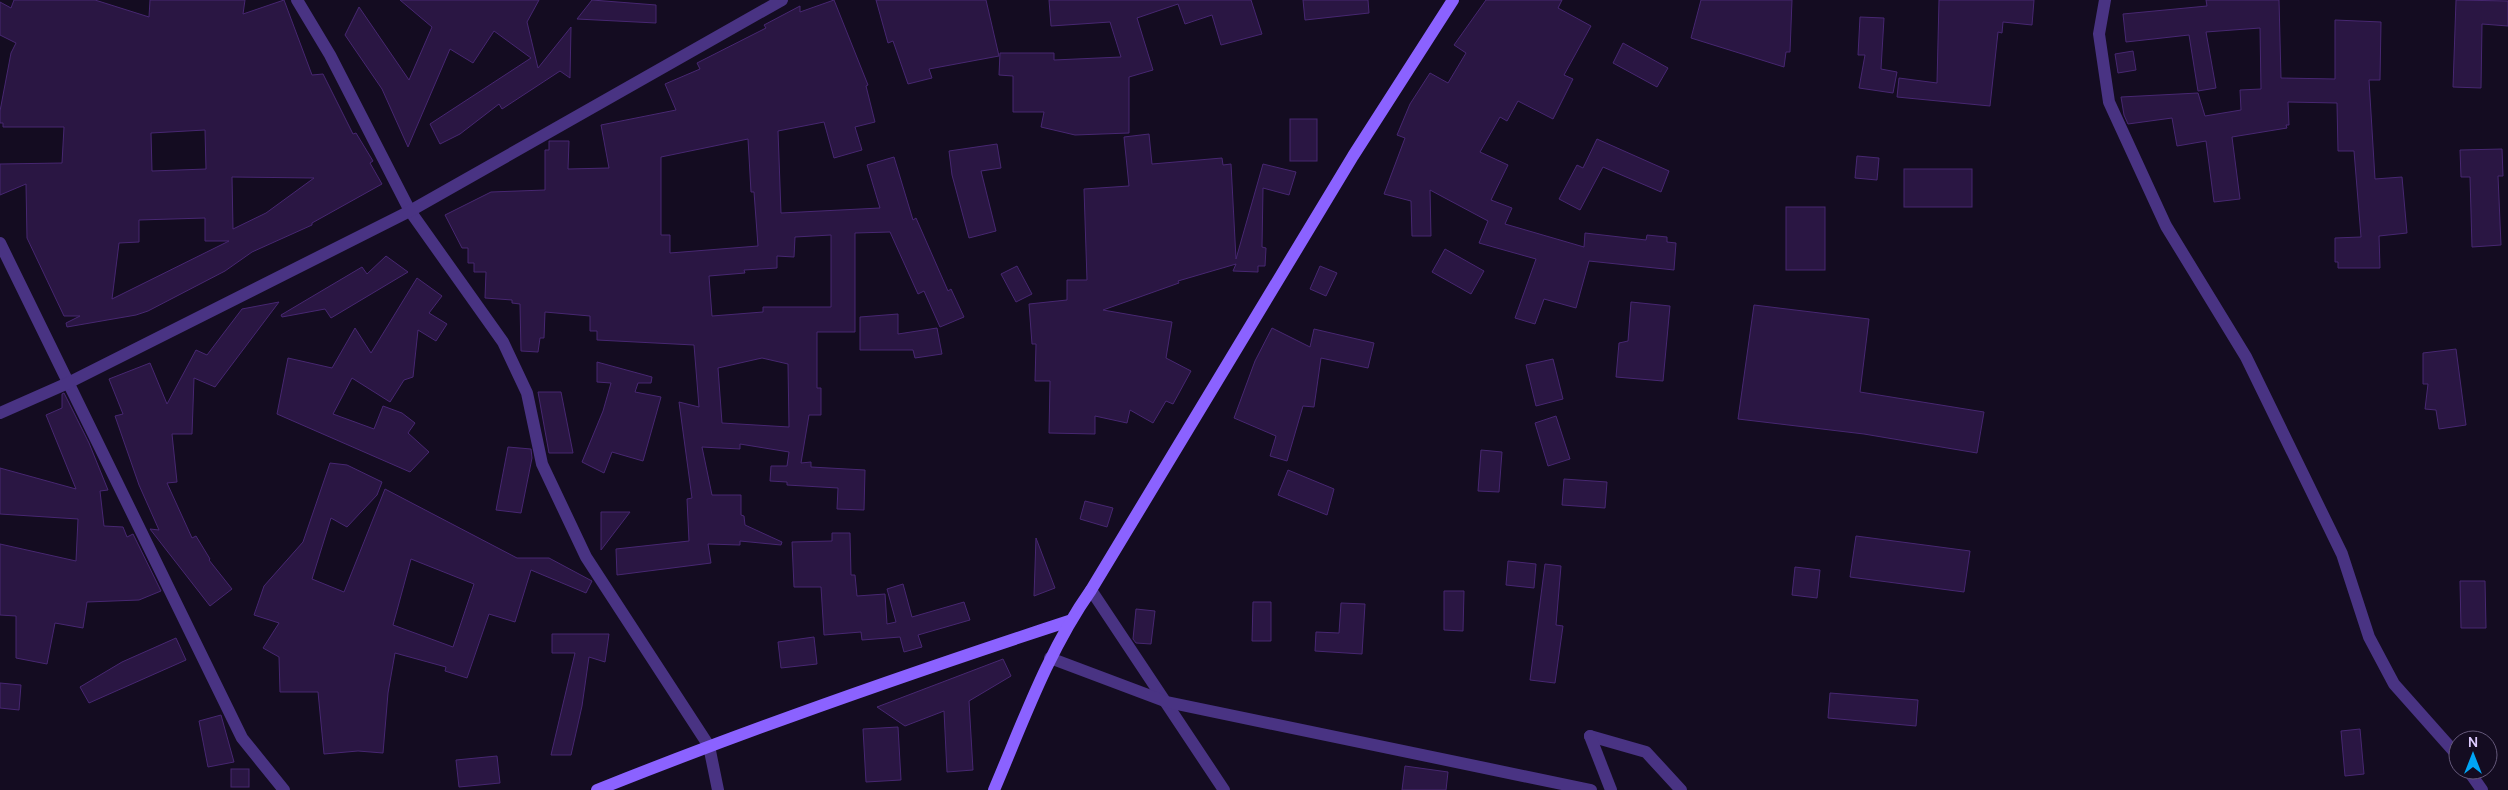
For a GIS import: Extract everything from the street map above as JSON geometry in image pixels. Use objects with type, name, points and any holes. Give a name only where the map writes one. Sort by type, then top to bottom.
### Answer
[{"type":"main road","points":[[994,790],[1050,658],[1069,622],[1091,590],[1353,156],[1453,0]]},
{"type":"main road","points":[[597,790],[709,746],[924,669],[1069,622]]},
{"type":"street","points":[[297,0],[330,55],[410,211],[503,342],[527,393],[542,464],[586,557],[709,746],[718,790]]},
{"type":"street","points":[[0,413],[68,383],[410,211],[782,0]]},
{"type":"street","points":[[2104,0],[2099,34],[2109,102],[2166,226],[2246,357],[2342,554],[2369,637],[2394,684],[2448,745]]},
{"type":"street","points":[[0,243],[242,738],[284,790]]},
{"type":"street","points":[[1091,590],[1224,790]]},
{"type":"street","points":[[1050,658],[1167,702],[1592,790]]},
{"type":"street","points":[[1612,790],[1590,736],[1646,752],[1682,790]]},
{"type":"building","points":[[14,0],[95,0],[149,17],[150,0],[245,0],[243,14],[284,0],[312,75],[323,74],[353,134],[356,133],[373,161],[370,163],[382,184],[312,223],[312,225],[252,252],[225,271],[148,311],[136,315],[67,327],[66,323],[80,316],[64,316],[27,238],[26,184],[0,195],[0,164],[62,163],[64,127],[3,127],[3,123],[0,123],[0,111],[11,53],[16,43],[0,35],[0,2],[11,8]],"holes":[[[205,130],[206,169],[152,171],[151,133]],[[232,177],[314,178],[266,213],[233,229]],[[205,218],[205,241],[229,241],[112,299],[119,243],[139,242],[139,220]]]},
{"type":"building","points":[[400,0],[539,0],[527,22],[538,68],[571,27],[570,78],[560,71],[502,109],[499,104],[460,134],[440,144],[430,124],[531,58],[494,31],[473,63],[450,49],[408,147],[382,89],[345,35],[359,7],[409,80],[432,27]]},
{"type":"building","points":[[592,0],[656,5],[656,23],[577,19]]},
{"type":"building","points":[[834,0],[868,85],[866,86],[875,122],[855,127],[862,150],[834,158],[824,122],[778,131],[781,213],[880,208],[867,165],[894,157],[913,220],[916,218],[948,291],[951,289],[964,317],[940,327],[924,291],[918,294],[890,232],[855,233],[855,332],[817,332],[817,388],[821,388],[821,415],[809,415],[801,463],[811,462],[811,467],[865,470],[864,510],[837,509],[838,488],[787,485],[787,482],[770,481],[771,466],[787,466],[789,452],[740,444],[740,449],[702,447],[712,495],[741,495],[741,515],[744,516],[745,525],[782,542],[781,545],[740,541],[740,545],[708,544],[711,563],[617,575],[616,549],[689,541],[687,499],[692,498],[679,402],[699,407],[694,345],[597,340],[597,331],[590,331],[590,316],[545,312],[544,338],[540,338],[538,352],[521,351],[520,304],[512,303],[512,300],[485,298],[486,272],[474,272],[474,263],[468,263],[468,248],[462,248],[445,215],[491,192],[545,190],[545,150],[549,150],[549,141],[569,141],[568,169],[609,168],[601,125],[676,110],[665,84],[700,69],[697,63],[766,28],[764,25],[800,6],[800,12]],"holes":[[[748,139],[751,192],[754,192],[758,246],[670,253],[670,235],[661,235],[661,157]],[[831,235],[831,307],[763,307],[763,312],[712,316],[709,276],[745,273],[744,270],[777,268],[777,256],[794,257],[795,237]],[[762,358],[788,364],[789,427],[722,423],[718,368]]]},
{"type":"building","points":[[876,0],[986,0],[999,56],[929,69],[932,78],[908,84],[893,41],[888,43]]},
{"type":"building","points":[[1049,0],[1251,0],[1262,34],[1221,45],[1212,15],[1185,24],[1178,4],[1137,18],[1153,70],[1129,77],[1129,133],[1075,135],[1041,127],[1044,112],[1013,112],[1013,76],[999,75],[1000,53],[1054,53],[1054,60],[1121,57],[1110,22],[1051,26]]},
{"type":"building","points":[[1303,0],[1368,0],[1369,13],[1305,20]]},
{"type":"building","points":[[1486,0],[1562,0],[1558,8],[1591,26],[1564,75],[1573,79],[1553,119],[1518,101],[1507,121],[1500,117],[1480,152],[1508,165],[1491,200],[1512,208],[1505,224],[1584,247],[1585,233],[1646,240],[1647,235],[1667,237],[1667,242],[1676,243],[1674,270],[1589,261],[1576,308],[1544,299],[1535,324],[1515,318],[1536,259],[1479,243],[1488,221],[1430,190],[1431,236],[1412,236],[1411,201],[1384,194],[1405,138],[1397,135],[1410,104],[1430,73],[1448,83],[1466,53],[1454,45]]},
{"type":"building","points":[[1701,0],[1792,0],[1790,52],[1786,52],[1784,67],[1691,38]]},
{"type":"building","points":[[1939,0],[2034,0],[2032,25],[2003,22],[2002,33],[1998,32],[1990,106],[1897,97],[1899,78],[1937,83]]},
{"type":"building","points":[[2206,0],[2279,0],[2281,78],[2335,79],[2335,20],[2381,22],[2380,80],[2369,80],[2375,179],[2402,177],[2407,233],[2379,236],[2380,268],[2338,268],[2338,262],[2335,262],[2335,238],[2361,237],[2354,151],[2338,151],[2337,103],[2288,102],[2289,125],[2286,125],[2287,128],[2232,137],[2240,199],[2214,202],[2206,141],[2177,146],[2172,118],[2128,124],[2124,115],[2121,97],[2198,93],[2205,116],[2241,110],[2240,90],[2261,89],[2260,28],[2206,32],[2216,88],[2198,91],[2189,35],[2126,42],[2123,14],[2207,6]]},
{"type":"building","points":[[2456,0],[2508,1],[2508,26],[2482,24],[2481,88],[2453,87]]},
{"type":"building","points":[[1860,17],[1884,18],[1881,69],[1897,72],[1893,93],[1859,88],[1865,55],[1858,55]]},
{"type":"building","points":[[1623,43],[1668,68],[1657,87],[1613,63]]},
{"type":"building","points":[[2133,51],[2136,70],[2118,73],[2115,54]]},
{"type":"building","points":[[1290,119],[1317,119],[1317,161],[1290,161]]},
{"type":"building","points":[[1149,134],[1152,164],[1222,158],[1223,165],[1231,164],[1236,259],[1263,164],[1296,172],[1289,195],[1263,188],[1262,247],[1266,248],[1265,266],[1258,266],[1258,272],[1233,271],[1236,264],[1178,281],[1179,283],[1103,310],[1172,322],[1166,358],[1191,371],[1173,404],[1166,401],[1153,423],[1130,410],[1127,423],[1095,416],[1095,434],[1049,433],[1050,381],[1035,381],[1036,344],[1032,344],[1029,304],[1067,300],[1067,280],[1087,280],[1084,189],[1129,186],[1124,137]]},
{"type":"building","points":[[1597,139],[1669,171],[1661,192],[1603,167],[1580,210],[1559,199],[1577,165],[1583,168]]},
{"type":"building","points":[[997,144],[1001,168],[981,171],[996,231],[969,238],[952,175],[949,151]]},
{"type":"building","points":[[2502,149],[2503,176],[2498,176],[2501,245],[2472,247],[2470,177],[2461,177],[2460,150]]},
{"type":"building","points":[[1857,156],[1879,158],[1877,180],[1855,178]]},
{"type":"building","points":[[1904,169],[1972,169],[1972,207],[1904,207]]},
{"type":"building","points":[[1786,207],[1825,207],[1825,270],[1786,270]]},
{"type":"building","points":[[1445,249],[1484,271],[1471,294],[1432,272]]},
{"type":"building","points":[[386,256],[408,272],[331,318],[325,309],[282,317],[281,315],[362,267],[367,274]]},
{"type":"building","points":[[1017,266],[1032,294],[1016,302],[1001,274]]},
{"type":"building","points":[[1320,266],[1337,273],[1326,296],[1310,289]]},
{"type":"building","points":[[417,278],[442,296],[429,313],[447,324],[436,341],[418,330],[413,377],[404,380],[390,402],[352,378],[333,414],[374,429],[383,406],[402,413],[415,423],[408,433],[429,452],[410,472],[277,414],[288,358],[332,368],[355,328],[371,353]]},
{"type":"building","points":[[279,302],[215,387],[194,378],[192,434],[172,434],[177,482],[167,483],[192,538],[196,536],[209,560],[232,589],[210,606],[150,529],[159,530],[139,485],[115,416],[123,414],[109,379],[150,363],[167,404],[196,350],[207,355],[242,309]]},
{"type":"building","points":[[1631,302],[1670,306],[1663,381],[1616,377],[1619,343],[1628,341]]},
{"type":"building","points":[[1754,305],[1869,319],[1860,392],[1984,412],[1977,453],[1864,434],[1738,419]]},
{"type":"building","points":[[898,314],[898,334],[937,328],[942,354],[915,358],[913,350],[860,350],[860,317]]},
{"type":"building","points":[[1272,328],[1310,347],[1314,329],[1374,343],[1368,368],[1321,358],[1314,407],[1303,406],[1287,461],[1270,456],[1276,436],[1234,418],[1255,361]]},
{"type":"building","points":[[2456,349],[2466,425],[2439,429],[2436,410],[2425,409],[2428,384],[2423,384],[2423,353]]},
{"type":"building","points":[[1553,359],[1563,399],[1536,406],[1526,365]]},
{"type":"building","points":[[597,362],[652,377],[651,383],[638,383],[635,392],[661,397],[643,461],[612,452],[604,473],[582,462],[603,411],[611,383],[597,382]]},
{"type":"building","points":[[538,392],[561,392],[573,453],[549,453]]},
{"type":"building","points":[[64,393],[89,443],[108,490],[100,491],[104,526],[123,527],[127,537],[133,534],[161,591],[139,600],[87,602],[83,628],[55,623],[47,664],[16,658],[16,616],[0,615],[0,544],[76,561],[78,519],[0,514],[0,468],[76,489],[46,415],[62,408],[62,394]]},
{"type":"building","points":[[1556,416],[1570,459],[1548,466],[1535,423]]},
{"type":"building","points":[[508,447],[531,449],[532,458],[521,513],[496,510]]},
{"type":"building","points":[[1481,450],[1502,452],[1499,492],[1478,491]]},
{"type":"building","points":[[330,463],[347,465],[382,482],[377,495],[347,527],[331,518],[312,579],[344,592],[385,489],[517,558],[549,558],[592,581],[586,593],[531,570],[515,622],[489,614],[467,678],[445,671],[446,667],[395,653],[388,693],[383,753],[358,751],[324,754],[318,692],[280,692],[279,657],[263,648],[279,623],[254,615],[264,586],[303,542]],"holes":[[[411,559],[474,584],[453,647],[393,625]]]},
{"type":"building","points":[[1288,470],[1334,489],[1327,515],[1278,495]]},
{"type":"building","points":[[1564,479],[1607,482],[1605,508],[1562,505]]},
{"type":"building","points":[[1085,501],[1113,508],[1107,527],[1080,519]]},
{"type":"building","points":[[601,512],[630,512],[601,550]]},
{"type":"building","points":[[832,533],[850,533],[851,575],[855,575],[857,596],[885,594],[887,624],[896,622],[887,589],[903,584],[912,617],[964,602],[970,620],[918,635],[922,647],[904,652],[900,637],[862,640],[861,632],[824,635],[821,587],[794,587],[792,542],[832,541]]},
{"type":"building","points":[[1856,536],[1970,551],[1964,592],[1850,577]]},
{"type":"building","points":[[1036,538],[1055,588],[1034,596]]},
{"type":"building","points":[[1508,561],[1536,564],[1534,588],[1506,585]]},
{"type":"building","points":[[1545,564],[1561,566],[1556,625],[1563,626],[1555,683],[1530,680]]},
{"type":"building","points":[[1795,567],[1820,570],[1817,598],[1792,595]]},
{"type":"building","points":[[2460,581],[2485,581],[2486,628],[2461,628]]},
{"type":"building","points":[[1444,591],[1464,591],[1463,631],[1444,630]]},
{"type":"building","points":[[1253,602],[1271,602],[1271,641],[1252,641]]},
{"type":"building","points":[[1341,603],[1365,604],[1362,654],[1315,651],[1316,632],[1339,633]]},
{"type":"building","points":[[1136,609],[1155,611],[1151,644],[1136,643],[1133,639]]},
{"type":"building","points":[[552,634],[609,634],[605,662],[589,657],[582,706],[571,755],[551,755],[575,653],[552,653]]},
{"type":"building","points":[[814,637],[817,664],[781,668],[778,642]]},
{"type":"building","points":[[176,638],[186,660],[89,703],[80,687],[122,662]]},
{"type":"building","points":[[1003,659],[1011,676],[969,701],[973,770],[947,772],[944,711],[905,726],[877,707]]},
{"type":"building","points":[[0,683],[21,685],[19,710],[0,708]]},
{"type":"building","points":[[1830,693],[1918,700],[1916,726],[1828,718]]},
{"type":"building","points":[[221,715],[234,762],[208,767],[199,721]]},
{"type":"building","points":[[898,727],[901,780],[866,782],[863,729]]},
{"type":"building","points":[[2360,729],[2364,774],[2345,776],[2341,731]]},
{"type":"building","points":[[497,756],[500,783],[459,787],[456,760]]},
{"type":"building","points":[[1405,766],[1448,772],[1446,790],[1402,790]]},
{"type":"building","points":[[231,769],[249,769],[249,787],[231,787]]}]
